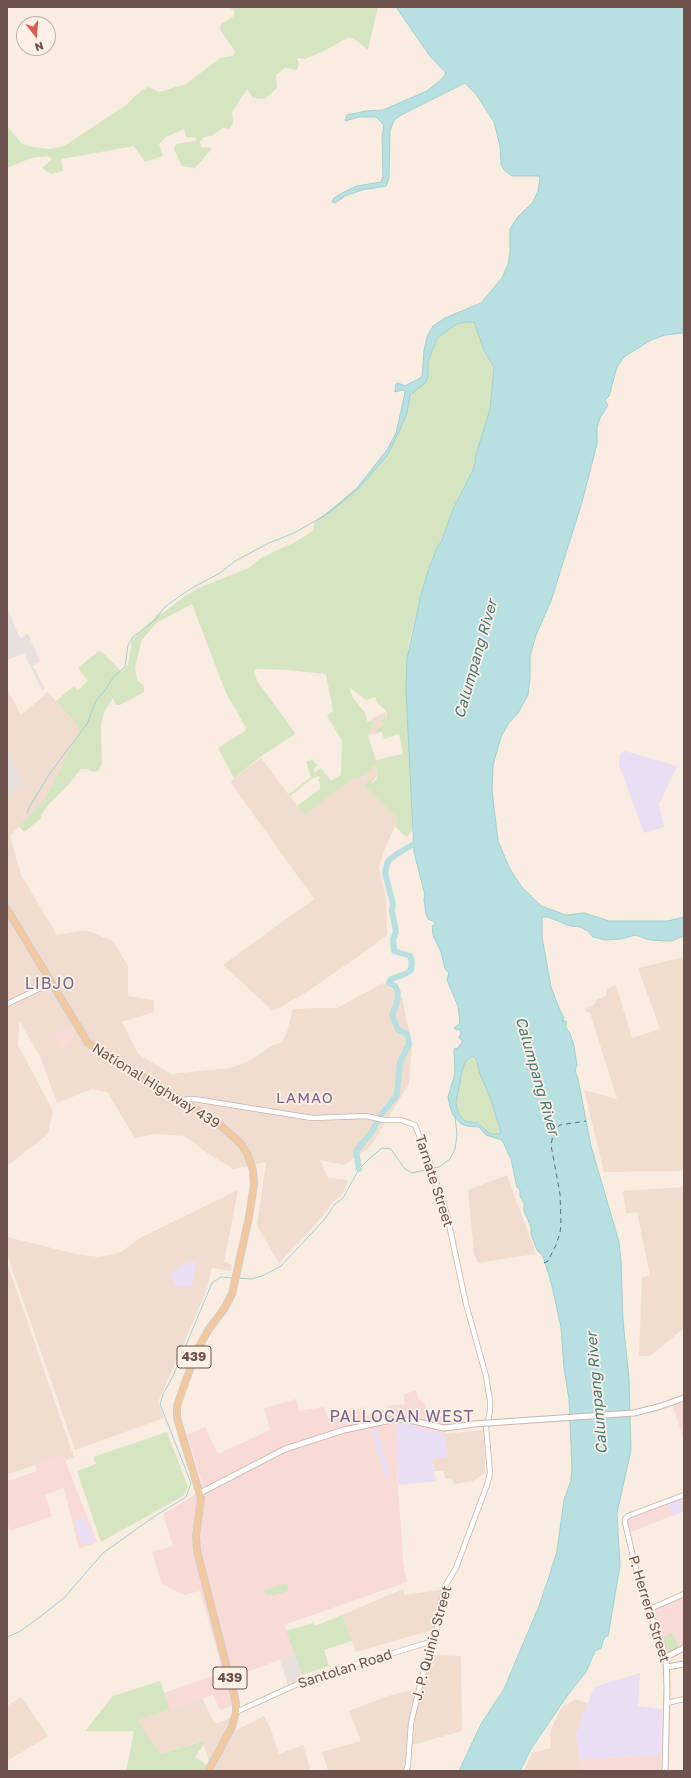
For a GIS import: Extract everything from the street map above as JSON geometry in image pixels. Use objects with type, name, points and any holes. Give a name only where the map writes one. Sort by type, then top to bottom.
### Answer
[{"type":"main road","name":"National Highway 439","points":[[7,910],[88,1043],[218,1122],[248,1153],[251,1162],[254,1176],[253,1190],[235,1284],[229,1302],[208,1328],[196,1352],[177,1406],[177,1418],[200,1493],[201,1505],[196,1536],[197,1551],[235,1698],[236,1712],[229,1734],[208,1771]]},
{"type":"main road","points":[[200,1493],[286,1449],[344,1430],[396,1419],[409,1420],[444,1428],[473,1424],[634,1413],[684,1398]]},
{"type":"main road","points":[[666,1657],[684,1648]]},
{"type":"main road","name":"P. Herrera Street","points":[[665,1771],[667,1703],[666,1657]]},
{"type":"main road","points":[[667,1667],[684,1664]]},
{"type":"street","points":[[7,1004],[51,983]]},
{"type":"street","name":"Tarnate Street","points":[[184,1100],[188,1099],[312,1118],[366,1116],[384,1120],[401,1120],[415,1125],[434,1172],[447,1215],[463,1290],[486,1376],[490,1401],[490,1412],[486,1424]]},
{"type":"street","name":"J. P. Quinio Street","points":[[406,1771],[408,1765],[411,1723],[421,1681],[440,1618],[444,1588],[456,1568],[488,1485],[490,1473],[486,1424]]},
{"type":"street","name":"P. Herrera Street","points":[[666,1657],[632,1555],[625,1519],[628,1516],[684,1495]]},
{"type":"street","points":[[650,1609],[684,1594]]},
{"type":"street","name":"Santolan Road","points":[[236,1712],[311,1678],[433,1641]]},
{"type":"street","points":[[667,1703],[684,1699]]},
{"type":"shaded area","points":[[7,608],[20,638],[28,634],[40,661],[33,666],[45,689],[42,690],[24,653],[7,660]]},
{"type":"shaded area","points":[[7,689],[21,715],[48,692],[80,729],[46,797],[10,836],[21,875],[57,935],[86,930],[113,941],[128,966],[128,996],[154,1000],[154,1012],[122,1022],[138,1054],[171,1074],[231,1068],[251,1060],[273,1045],[281,1043],[287,1032],[293,1009],[337,1008],[383,983],[402,998],[412,1046],[409,1084],[370,1147],[344,1165],[320,1160],[328,1178],[348,1180],[345,1188],[341,1196],[333,1202],[322,1217],[279,1263],[257,1226],[266,1162],[233,1169],[204,1151],[185,1136],[154,1134],[135,1138],[107,1092],[92,1089],[57,1103],[40,1056],[19,1021],[18,1045],[53,1111],[48,1134],[7,1166]]},
{"type":"shaded area","points":[[386,712],[386,718],[381,719],[384,725],[376,729],[377,733],[369,735],[368,732],[373,725],[372,718]]},
{"type":"shaded area","points":[[625,751],[677,766],[659,804],[664,827],[644,833],[619,765],[620,754]]},
{"type":"shaded area","points":[[7,752],[26,785],[7,797]]},
{"type":"shaded area","points":[[261,758],[304,815],[355,776],[363,777],[375,765],[378,774],[372,783],[398,819],[386,846],[379,867],[386,899],[387,935],[305,993],[273,1011],[223,965],[314,899],[231,783],[234,778]]},
{"type":"shaded area","points":[[684,957],[684,1171],[604,1172],[584,1090],[617,1099],[590,1013],[586,1012],[585,1008],[595,1004],[596,1000],[606,996],[607,989],[616,985],[632,1038],[660,1029],[638,968]]},
{"type":"shaded area","points":[[69,1026],[76,1035],[71,1040],[72,1041],[62,1049],[54,1036]]},
{"type":"shaded area","points":[[507,1175],[536,1254],[478,1263],[474,1254],[468,1190]]},
{"type":"shaded area","points":[[684,1187],[684,1328],[650,1356],[639,1356],[642,1277],[650,1275],[637,1212],[626,1214],[623,1191]]},
{"type":"shaded area","points":[[238,1190],[224,1262],[232,1265],[231,1271],[212,1268],[206,1292],[158,1402],[164,1418],[75,1450],[7,1254],[7,1237],[72,1253],[98,1257],[119,1253],[142,1237]]},
{"type":"shaded area","points":[[189,1261],[196,1262],[192,1286],[175,1286],[170,1273]]},
{"type":"shaded area","points":[[7,1263],[74,1457],[66,1460],[63,1455],[7,1475]]},
{"type":"shaded area","points":[[416,1390],[418,1399],[423,1401],[428,1413],[448,1419],[452,1426],[444,1434],[408,1424],[397,1472],[402,1558],[407,1582],[284,1625],[295,1654],[234,1677],[239,1695],[239,1704],[220,1710],[213,1695],[170,1709],[164,1693],[223,1672],[200,1591],[184,1595],[162,1584],[152,1552],[173,1546],[163,1514],[196,1494],[203,1486],[187,1435],[205,1427],[218,1454],[270,1430],[264,1408],[296,1399],[299,1411],[324,1407],[327,1417],[364,1407],[366,1416],[388,1409],[387,1406],[405,1404],[403,1395]]},
{"type":"shaded area","points":[[684,1400],[684,1436],[683,1437],[672,1404]]},
{"type":"shaded area","points":[[408,1424],[444,1434],[448,1456],[432,1461],[436,1481],[398,1485],[396,1425]]},
{"type":"shaded area","points":[[376,1427],[390,1474],[385,1476],[370,1429]]},
{"type":"shaded area","points":[[484,1430],[485,1473],[473,1481],[454,1484],[452,1478],[446,1479],[443,1471],[434,1471],[432,1461],[448,1456],[444,1434]]},
{"type":"shaded area","points":[[63,1455],[97,1542],[79,1549],[64,1488],[45,1495],[52,1516],[10,1531],[7,1522],[7,1481],[37,1471],[35,1465]]},
{"type":"shaded area","points":[[684,1497],[684,1511],[628,1533],[626,1520]]},
{"type":"shaded area","points":[[680,1499],[684,1511],[672,1516],[667,1504]]},
{"type":"shaded area","points":[[85,1516],[94,1542],[82,1545],[74,1521]]},
{"type":"shaded area","points":[[403,1589],[404,1595],[441,1590],[435,1629],[356,1652],[342,1615]]},
{"type":"shaded area","points":[[684,1596],[684,1646],[668,1653],[653,1610]]},
{"type":"shaded area","points":[[295,1654],[303,1679],[288,1685],[280,1660]]},
{"type":"shaded area","points":[[431,1655],[461,1656],[462,1731],[412,1745],[416,1710]]},
{"type":"shaded area","points":[[640,1673],[638,1706],[662,1709],[661,1755],[580,1759],[576,1735],[594,1687]]},
{"type":"shaded area","points":[[415,1690],[408,1730],[404,1771],[328,1771],[322,1752],[361,1741],[349,1711],[394,1694]]},
{"type":"shaded area","points":[[21,1697],[48,1736],[7,1761],[7,1706]]},
{"type":"shaded area","points":[[202,1698],[215,1724],[231,1718],[231,1723],[209,1761],[202,1741],[161,1754],[136,1721]]},
{"type":"shaded area","points":[[576,1699],[589,1704],[576,1735],[582,1771],[524,1771],[532,1753],[551,1748],[550,1731],[562,1707]]},
{"type":"shaded area","points":[[264,1716],[270,1727],[279,1754],[303,1745],[311,1771],[211,1771],[233,1732]]},
{"type":"shaded area","points":[[661,1755],[660,1771],[582,1771],[580,1759]]},
{"type":"green space","points":[[229,7],[378,7],[368,50],[353,38],[347,38],[326,50],[305,59],[297,58],[299,64],[297,70],[285,68],[276,75],[277,88],[265,99],[253,98],[247,89],[232,112],[233,123],[230,129],[223,128],[211,136],[204,137],[200,142],[201,148],[210,147],[211,150],[195,168],[182,166],[174,149],[176,144],[196,141],[197,138],[186,137],[184,129],[166,137],[159,144],[163,156],[145,162],[134,146],[61,159],[63,171],[51,174],[42,168],[52,159],[48,156],[31,158],[7,168],[7,126],[22,144],[49,149],[64,146],[126,105],[142,90],[149,87],[159,92],[186,84],[220,58],[233,56],[235,51],[220,30],[221,24],[234,16],[235,12]]},
{"type":"green space","points":[[466,322],[474,322],[484,350],[494,367],[490,409],[475,457],[475,464],[453,509],[442,540],[436,550],[427,574],[409,643],[406,690],[411,776],[412,831],[407,837],[395,826],[398,819],[364,785],[370,780],[372,783],[376,780],[378,773],[375,765],[363,777],[362,776],[358,779],[355,777],[304,815],[297,806],[320,789],[318,780],[320,778],[319,776],[311,779],[290,796],[289,794],[311,777],[306,762],[312,759],[318,765],[313,769],[315,772],[321,768],[331,781],[341,775],[342,741],[327,715],[333,711],[326,674],[288,670],[255,669],[254,674],[258,682],[295,733],[264,754],[234,778],[218,748],[245,731],[246,728],[226,693],[192,604],[156,623],[142,640],[135,667],[137,680],[144,686],[144,692],[120,705],[116,705],[113,698],[105,710],[101,724],[102,764],[99,770],[94,772],[87,769],[81,769],[68,785],[49,804],[40,819],[24,832],[19,826],[46,797],[80,729],[56,701],[74,686],[78,690],[88,681],[78,668],[100,650],[122,672],[128,665],[132,640],[154,619],[156,615],[163,613],[185,596],[201,587],[249,568],[261,558],[295,542],[313,531],[314,523],[357,490],[387,456],[407,413],[410,395],[428,378],[428,362],[437,338],[454,326]],"holes":[[[349,687],[366,700],[375,697],[378,704],[386,710],[386,718],[380,720],[384,725],[376,729],[377,733],[382,731],[384,739],[399,734],[403,754],[376,760],[368,736],[373,723],[372,720],[370,722],[367,721],[365,713],[353,698]]]},
{"type":"green space","points":[[472,1056],[476,1058],[480,1074],[490,1097],[501,1132],[500,1134],[490,1134],[478,1123],[465,1121],[458,1113],[456,1099],[465,1062]]},
{"type":"green space","points":[[167,1432],[188,1487],[183,1496],[101,1542],[77,1471],[96,1464],[93,1457]]},
{"type":"green space","points":[[287,1583],[289,1591],[272,1596],[271,1594],[266,1595],[264,1590]]},
{"type":"green space","points":[[342,1615],[352,1641],[324,1650],[329,1666],[302,1675],[286,1631],[313,1623],[315,1626]]},
{"type":"green space","points":[[673,1633],[679,1648],[668,1653],[662,1637]]},
{"type":"green space","points":[[160,1681],[170,1709],[137,1721],[161,1754],[203,1741],[204,1744],[195,1757],[207,1765],[203,1771],[126,1771],[134,1731],[85,1731],[113,1696]]},
{"type":"water","name":"Calumpang River","points":[[396,7],[684,7],[684,333],[665,335],[651,340],[624,357],[617,367],[609,396],[605,400],[608,405],[600,418],[597,428],[597,444],[582,502],[551,601],[536,635],[530,656],[528,695],[518,713],[508,724],[501,737],[493,765],[492,791],[498,841],[515,877],[521,886],[541,906],[566,915],[584,913],[609,921],[668,921],[684,917],[684,936],[667,941],[650,940],[635,935],[621,939],[606,940],[593,937],[588,931],[580,927],[570,926],[548,917],[542,917],[542,937],[551,987],[564,1018],[562,1021],[566,1021],[566,1028],[570,1033],[574,1046],[577,1065],[575,1070],[591,1146],[619,1242],[623,1320],[629,1379],[631,1450],[617,1513],[620,1566],[608,1636],[606,1636],[603,1641],[601,1648],[595,1651],[586,1672],[567,1696],[531,1749],[520,1771],[459,1771],[481,1724],[504,1689],[539,1606],[557,1551],[564,1500],[571,1480],[572,1468],[569,1399],[564,1368],[561,1327],[551,1282],[543,1256],[537,1250],[531,1234],[531,1227],[524,1211],[524,1203],[520,1196],[520,1190],[517,1187],[511,1159],[502,1140],[486,1135],[479,1127],[461,1124],[453,1115],[450,1106],[448,1097],[455,1073],[454,1050],[455,1048],[457,1049],[463,1041],[459,1038],[461,1033],[460,1029],[456,1030],[454,1028],[460,1023],[458,1006],[447,980],[449,973],[445,969],[441,952],[433,935],[432,926],[436,925],[433,921],[428,919],[426,914],[424,899],[425,895],[414,852],[406,690],[407,659],[427,574],[436,550],[442,540],[453,509],[472,472],[490,409],[494,367],[484,350],[474,322],[457,324],[437,338],[428,362],[428,378],[425,383],[410,395],[407,413],[387,456],[357,490],[330,512],[317,520],[357,488],[387,450],[396,433],[405,393],[405,391],[402,390],[395,392],[396,384],[398,383],[405,386],[422,377],[424,350],[427,337],[433,326],[445,318],[481,303],[502,278],[508,264],[510,253],[510,229],[517,218],[533,202],[538,191],[540,180],[539,176],[512,176],[504,170],[501,164],[500,146],[494,122],[476,94],[465,83],[394,120],[390,131],[389,178],[386,186],[362,190],[345,196],[335,203],[332,202],[334,198],[357,186],[381,182],[383,176],[382,137],[384,125],[376,117],[359,117],[345,121],[347,115],[366,111],[383,110],[427,91],[442,79],[446,73],[430,56]],"holes":[[[472,1056],[476,1058],[480,1074],[490,1097],[501,1132],[500,1134],[490,1134],[478,1123],[465,1121],[458,1113],[456,1102],[465,1062]]]},
{"type":"waterway","points":[[27,813],[50,773],[87,724],[96,701],[114,676],[125,667],[128,645],[133,637],[156,619],[163,609],[170,603],[192,588],[220,573],[235,561],[269,543],[294,533],[324,516]]},
{"type":"waterway","points":[[359,1169],[356,1151],[371,1133],[381,1115],[397,1095],[400,1062],[409,1044],[407,1034],[398,1030],[392,1015],[397,1003],[398,993],[395,986],[389,983],[391,979],[411,970],[412,962],[410,956],[394,951],[393,939],[396,932],[392,911],[393,904],[385,873],[388,861],[419,841]]},
{"type":"waterway","points":[[434,1168],[439,1167],[450,1159],[455,1149],[457,1135],[455,1116]]},
{"type":"waterway","points":[[237,1278],[251,1279],[262,1276],[281,1266],[324,1220],[335,1204],[343,1198],[359,1169],[382,1148],[391,1149],[404,1168],[412,1173],[429,1169]]},
{"type":"waterway","points":[[7,1637],[19,1632],[64,1598],[103,1553],[155,1516],[186,1497],[191,1483],[160,1404],[212,1283],[221,1277],[232,1278]]},
{"type":"ferry route","points":[[544,1263],[548,1261],[556,1245],[560,1233],[561,1223],[560,1194],[551,1145],[553,1135],[555,1129],[560,1125],[586,1121]]},
{"type":"district","name":"LIBJO","points":[[50,984]]},
{"type":"district","name":"LAMAO","points":[[305,1098]]},
{"type":"district","name":"PALLOCAN WEST","points":[[402,1417]]}]
